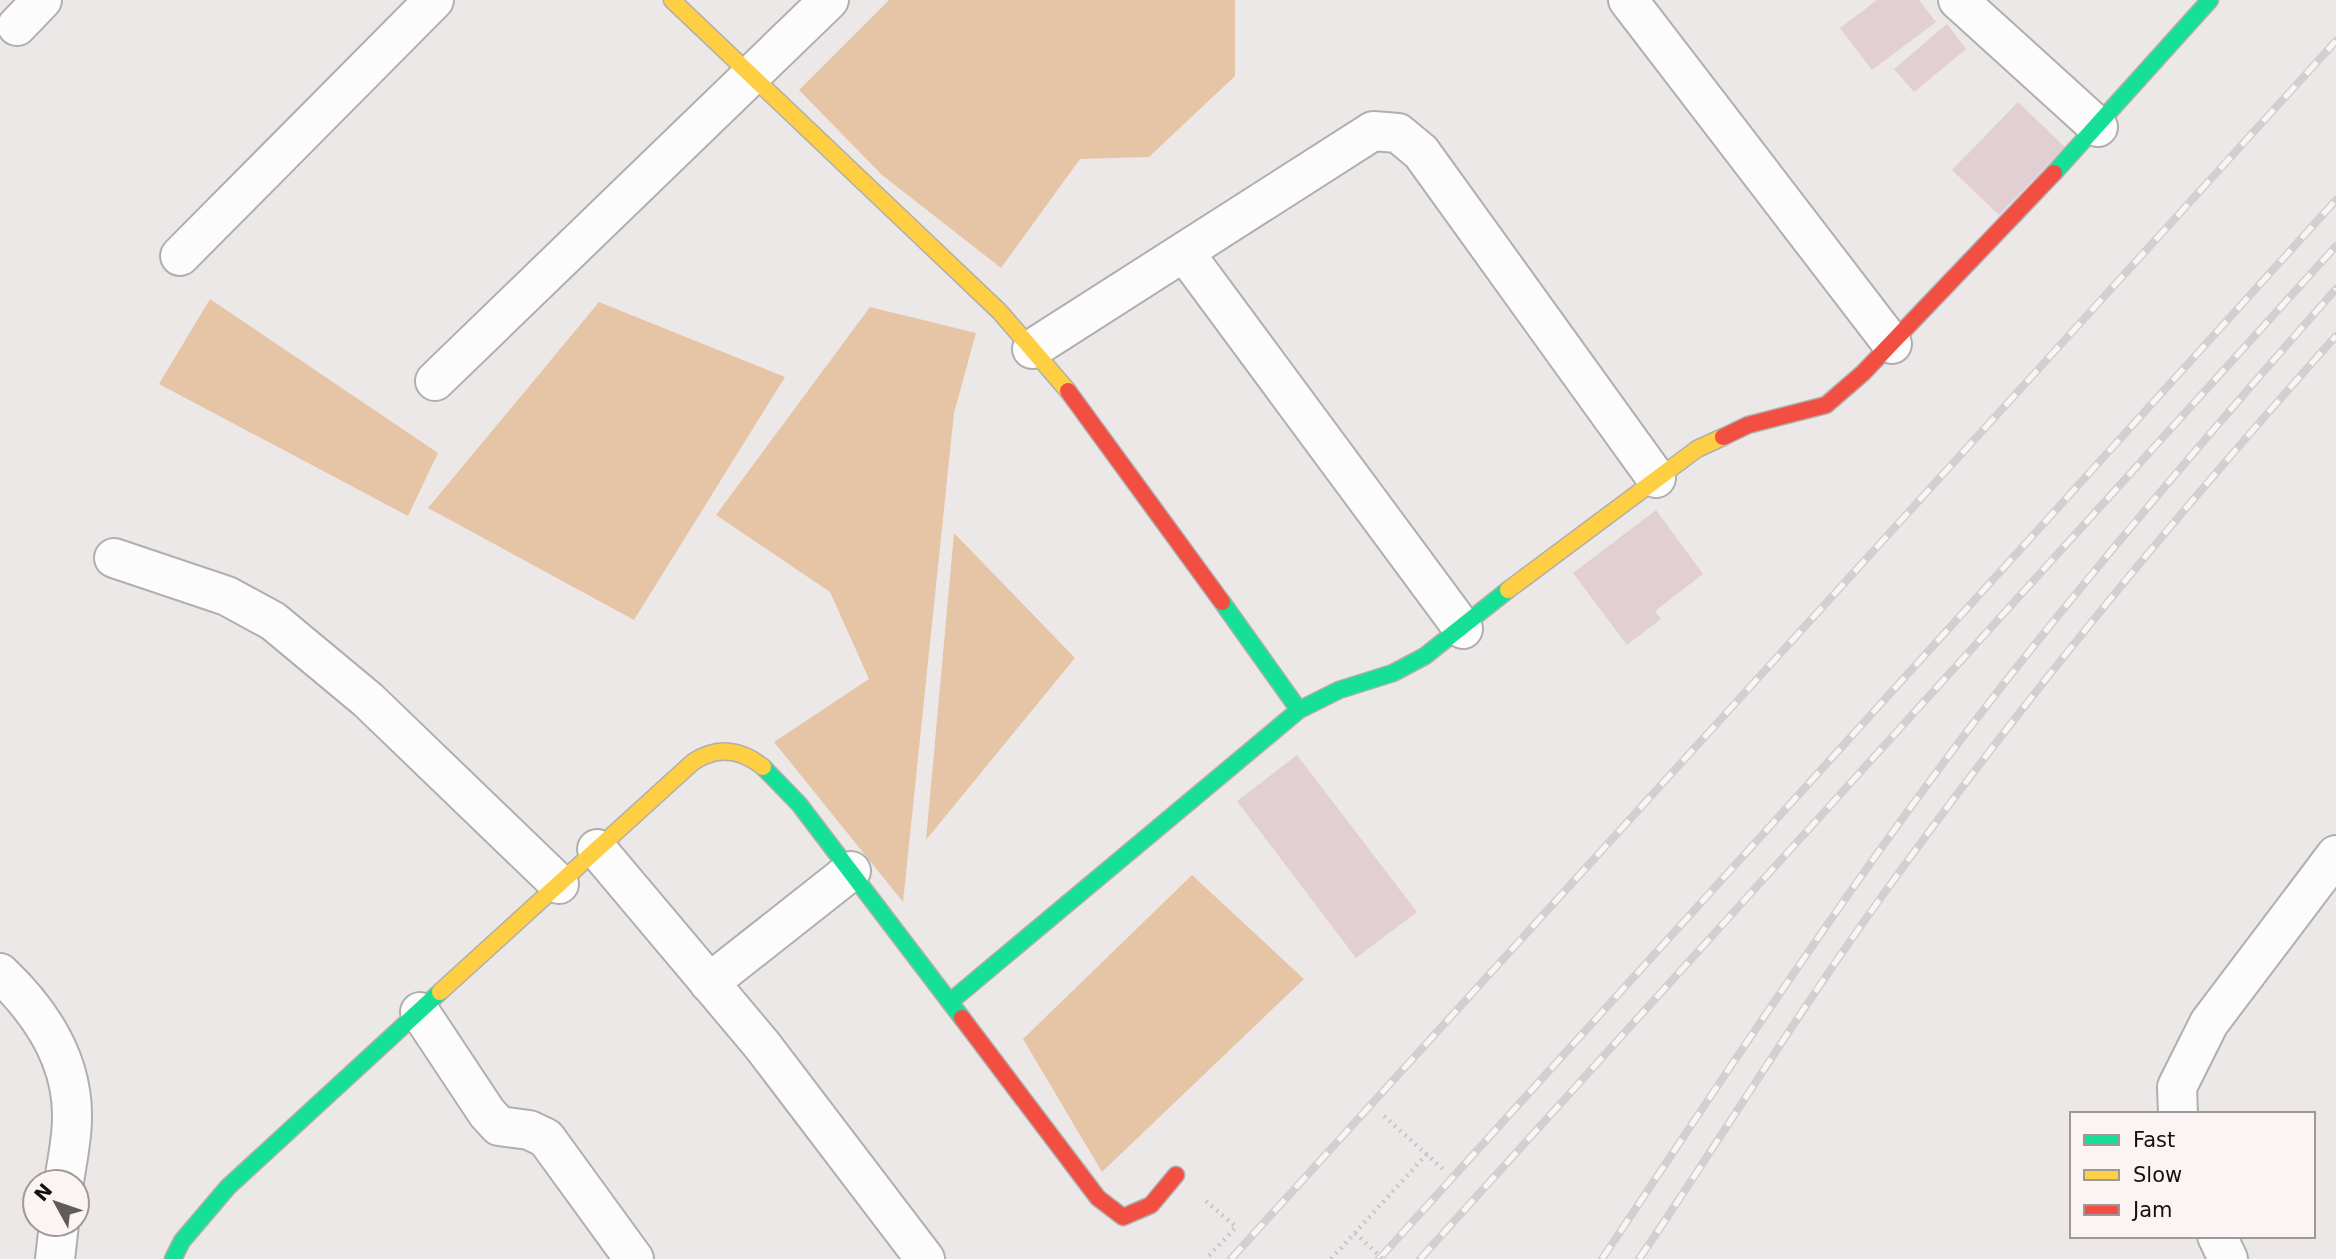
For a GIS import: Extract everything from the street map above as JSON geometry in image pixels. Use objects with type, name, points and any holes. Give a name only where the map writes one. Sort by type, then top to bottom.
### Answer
[{"type":"street","points":[[180,256],[434,0]]},
{"type":"street","points":[[672,0],[1000,312],[1087,413],[1300,710]]},
{"type":"street","points":[[435,381],[829,0]]},
{"type":"street","points":[[1628,0],[1892,344]]},
{"type":"street","points":[[1958,0],[2098,127]]},
{"type":"street","points":[[951,1000],[1261,739],[1300,710],[1339,690],[1393,673],[1425,656],[1463,629],[1561,548],[1698,449],[1748,425],[1826,405],[1892,344],[2098,127],[2210,0]]},
{"type":"street","points":[[1032,349],[1373,131],[1398,133],[1420,152],[1656,478]]},
{"type":"street","points":[[1184,252],[1463,629]]},
{"type":"street","points":[[114,558],[227,596],[273,621],[368,700],[559,884]]},
{"type":"street","points":[[173,1259],[182,1241],[228,1187],[658,792],[705,755],[736,750],[761,764],[799,804],[951,1000],[1098,1199],[1123,1217],[1151,1205],[1176,1175]]},
{"type":"street","points":[[597,849],[762,1045],[925,1259]]},
{"type":"street","points":[[2178,1112],[2177,1087],[2209,1023],[2336,855]]},
{"type":"street","points":[[709,983],[851,872]]},
{"type":"street","points":[[0,973],[31,1006],[53,1039],[68,1075],[72,1117],[66,1168]]},
{"type":"street","points":[[420,1012],[487,1113],[499,1126],[529,1130],[545,1138],[634,1259]]},
{"type":"street","points":[[54,1259],[57,1238]]},
{"type":"street","points":[[2218,1238],[2228,1259]]},
{"type":"path","points":[[1384,1116],[1445,1171]]},
{"type":"path","points":[[1331,1259],[1427,1154]]},
{"type":"path","points":[[1176,1175],[1236,1227],[1206,1259]]},
{"type":"path","points":[[1355,1233],[1383,1259]]},
{"type":"shaded area","points":[[889,0],[1235,0],[1235,76],[1149,157],[1080,159],[1001,268],[882,175],[799,90]]},
{"type":"shaded area","points":[[210,299],[438,453],[408,516],[159,384]]},
{"type":"shaded area","points":[[599,302],[785,377],[634,620],[428,508]]},
{"type":"shaded area","points":[[870,307],[976,333],[954,413],[903,902],[774,742],[869,679],[830,592],[716,515]]},
{"type":"shaded area","points":[[954,533],[1075,658],[926,840]]},
{"type":"shaded area","points":[[1192,875],[1304,979],[1102,1172],[1023,1039]]},
{"type":"building","points":[[1877,0],[1919,0],[1936,22],[1872,70],[1840,28]]},
{"type":"building","points":[[1947,24],[1966,49],[1914,92],[1894,69]]},
{"type":"building","points":[[2018,102],[2065,147],[1999,215],[1952,170]]},
{"type":"building","points":[[1656,510],[1703,574],[1655,611],[1661,619],[1627,645],[1573,573]]},
{"type":"building","points":[[1297,755],[1417,912],[1356,958],[1237,801]]},
{"type":"railway","points":[[1231,1259],[2336,41]]},
{"type":"railway","points":[[1379,1259],[2336,200]]},
{"type":"railway","points":[[1420,1259],[2336,246]]},
{"type":"railway","points":[[1602,1259],[1800,964],[1955,747],[2129,529],[2336,289]]},
{"type":"railway","points":[[1639,1259],[1844,949],[1984,759],[2156,544],[2336,336]]},
{"type":"traffic: fast","points":[[2054,173],[2210,0]]},
{"type":"traffic: fast","points":[[951,1001],[1299,710],[1339,690],[1393,673],[1425,656],[1508,590]]},
{"type":"traffic: fast","points":[[1222,602],[1299,710]]},
{"type":"traffic: fast","points":[[763,767],[799,804],[962,1018]]},
{"type":"traffic: fast","points":[[173,1259],[182,1241],[228,1187],[440,992]]},
{"type":"traffic: slow","points":[[672,0],[1000,312],[1068,391]]},
{"type":"traffic: slow","points":[[1508,590],[1697,449],[1723,437]]},
{"type":"traffic: slow","points":[[440,992],[693,762],[711,754],[729,752],[746,756],[763,767]]},
{"type":"traffic: jam","points":[[1723,437],[1748,425],[1826,405],[1863,373],[2054,173]]},
{"type":"traffic: jam","points":[[1068,391],[1222,602]]},
{"type":"traffic: jam","points":[[962,1018],[1098,1198],[1123,1217],[1151,1205],[1176,1175]]}]
